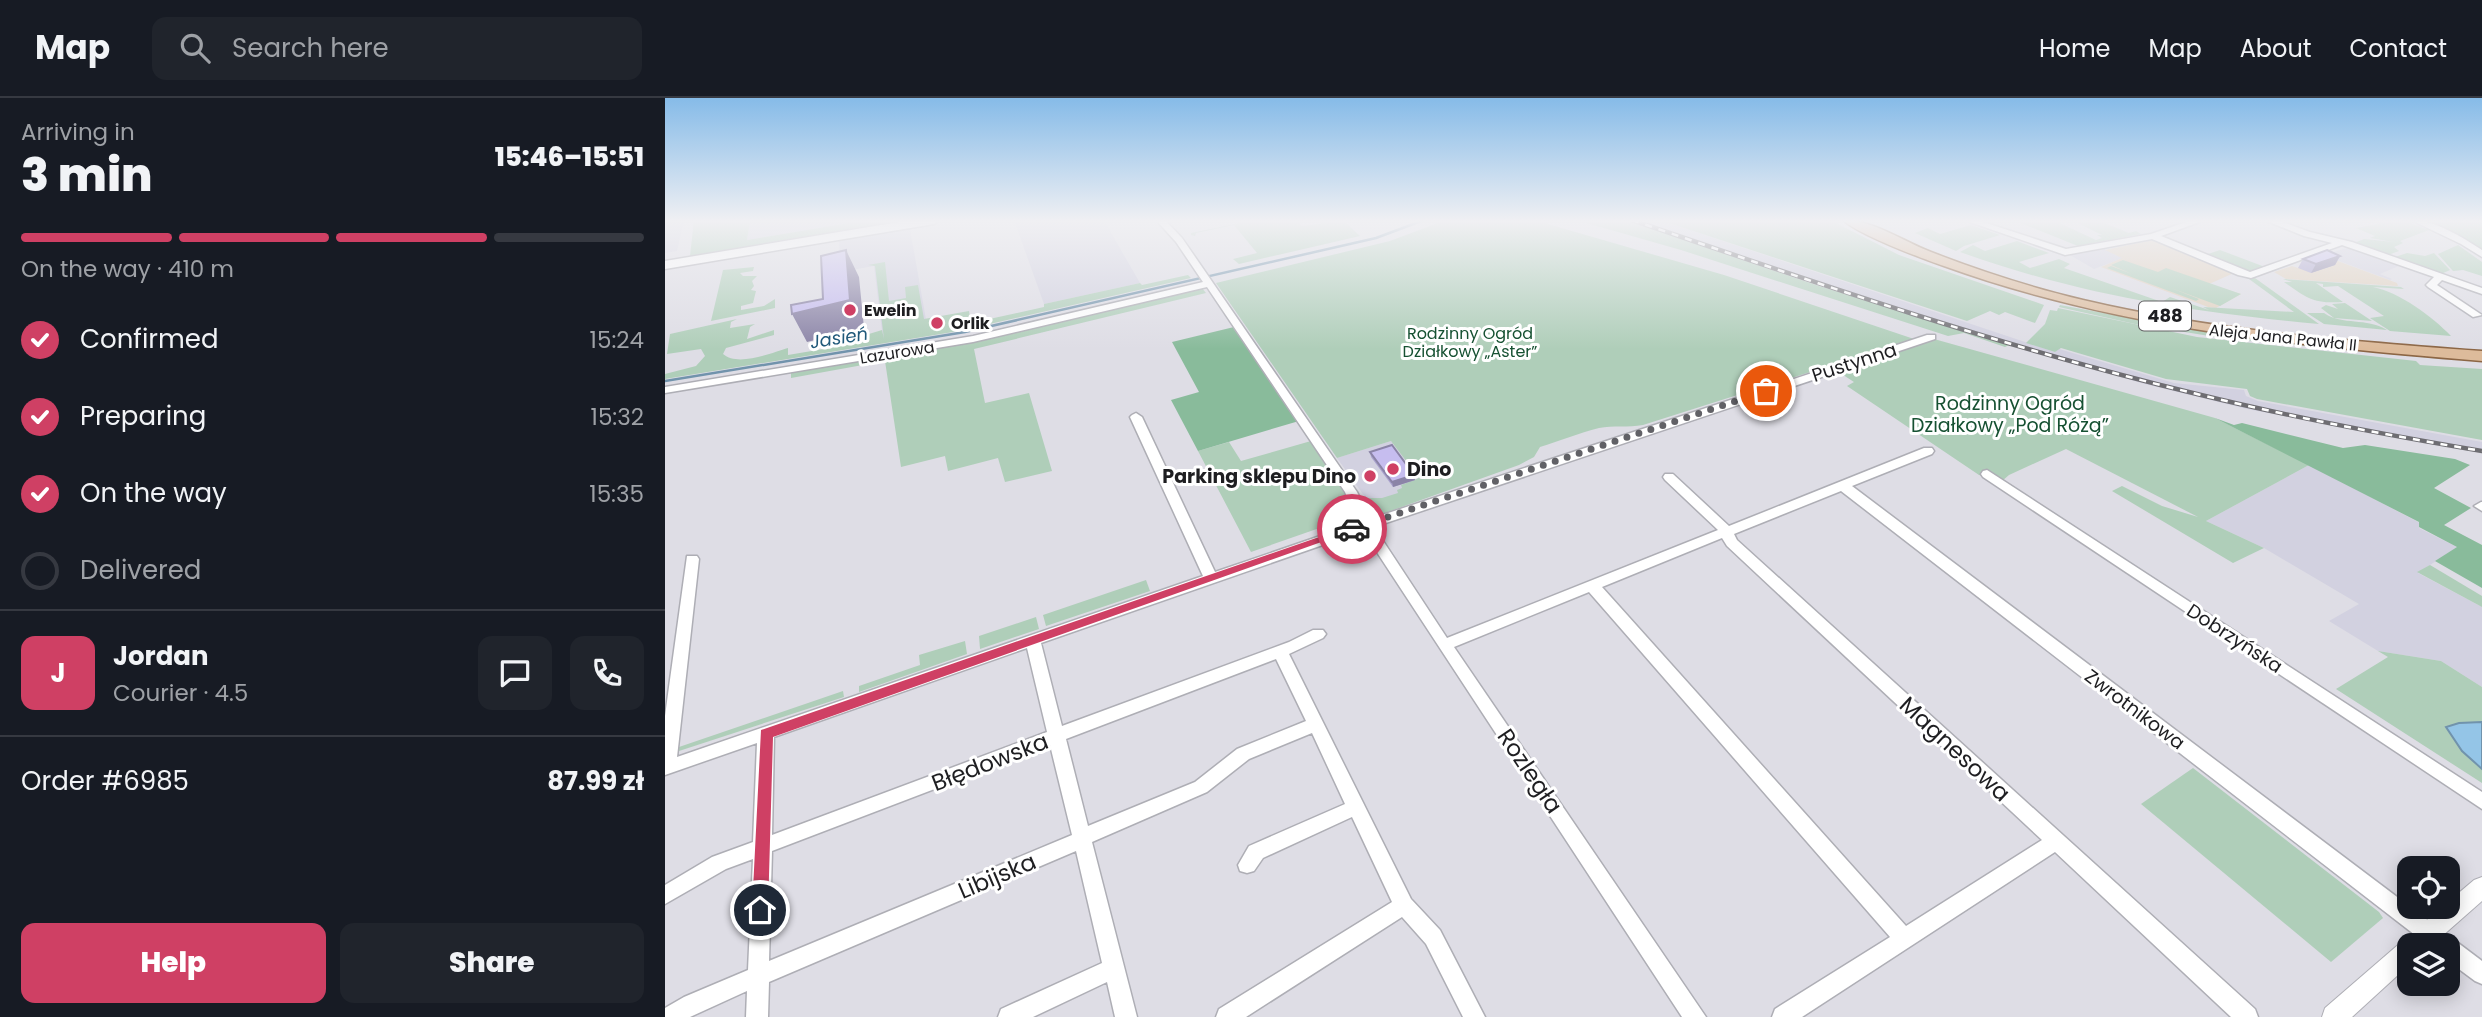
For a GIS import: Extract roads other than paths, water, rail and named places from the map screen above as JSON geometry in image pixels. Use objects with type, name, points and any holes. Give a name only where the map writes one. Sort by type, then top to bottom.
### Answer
[{"type":"main road","name":"Aleja Jana Pawła II","points":[[1943,263],[2019,289],[2089,307],[2236,334],[2482,358]]},
{"type":"main road","name":"Aleja Jana Pawła II","points":[[1963,263],[2097,302],[2217,324],[2482,348]]},
{"type":"street","name":"Rozległa","points":[[1194,263],[1351,492],[1366,525],[1444,645],[1695,1017]]},
{"type":"street","points":[[2221,263],[2251,275],[2284,263]]},
{"type":"street","points":[[2401,263],[2482,291]]},
{"type":"street","points":[[2440,276],[2431,285],[2477,315]]},
{"type":"street","name":"Lazurowa","points":[[665,390],[972,339],[1206,280]]},
{"type":"street","name":"Pustynna","points":[[666,768],[1366,525],[1931,337]]},
{"type":"street","points":[[1136,417],[1210,579]]},
{"type":"street","points":[[1444,645],[1928,451]]},
{"type":"street","name":"Dobrzyńska","points":[[1987,474],[2482,801]]},
{"type":"street","name":"Magnesowa","points":[[1669,477],[1715,519],[1732,543],[2247,1017]]},
{"type":"street","name":"Zwrotnikowa","points":[[1842,485],[2419,933]]},
{"type":"street","points":[[666,768],[692,559]]},
{"type":"street","points":[[1592,586],[1904,938]]},
{"type":"street","name":"Błędowska","points":[[665,895],[719,863],[1280,651],[1318,634]]},
{"type":"street","points":[[1033,641],[1126,1017]]},
{"type":"street","points":[[1280,651],[1404,905],[1433,937],[1474,1017]]},
{"type":"street","name":"Libijska","points":[[670,1017],[691,1004],[1201,787],[1243,754],[1317,724]]},
{"type":"street","points":[[757,1017],[766,733]]},
{"type":"street","points":[[1247,865],[1256,852],[1356,807]]},
{"type":"street","points":[[1783,1017],[2056,841]]},
{"type":"street","points":[[2437,933],[2482,887]]},
{"type":"street","points":[[1227,1017],[1404,905]]},
{"type":"street","points":[[2460,957],[2482,974]]},
{"type":"street","points":[[2334,1017],[2397,961]]},
{"type":"street","points":[[1009,1017],[1114,968]]},
{"type":"water","points":[[2482,722],[2482,769],[2462,751],[2446,727],[2459,723]]},
{"type":"waterway","name":"Jasień","points":[[665,381],[965,332],[1267,263]]},
{"type":"railway","points":[[1757,263],[1983,336],[2125,376],[2303,418],[2482,451]]},
{"type":"place","name":"Ewelin","points":[[850,310]]},
{"type":"place","name":"Orlik","points":[[937,323]]},
{"type":"place","name":"Dino","points":[[1393,469]]},
{"type":"place","name":"Parking sklepu Dino","points":[[1370,476]]},
{"type":"park label","name":"Rodzinny Ogród Działkowy „Aster”","points":[[1470,342]]},
{"type":"park label","name":"Rodzinny Ogród Działkowy „Pod Różą”","points":[[2010,414]]}]
